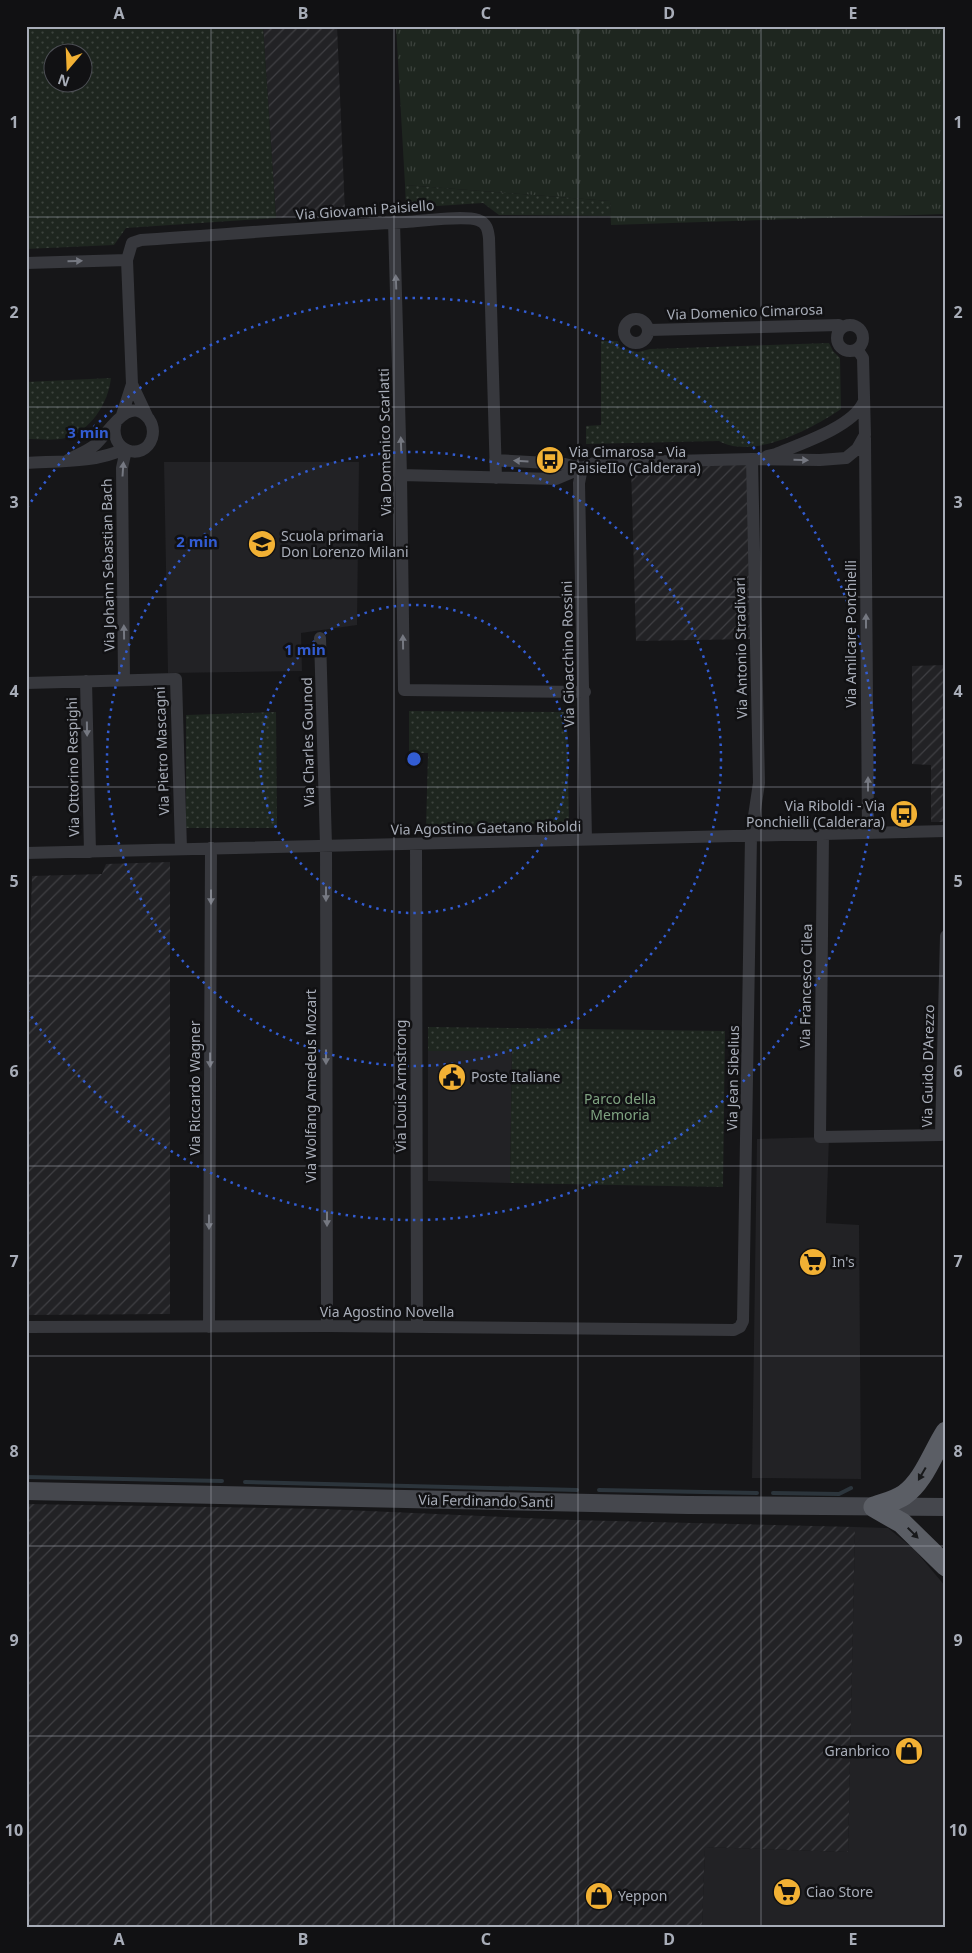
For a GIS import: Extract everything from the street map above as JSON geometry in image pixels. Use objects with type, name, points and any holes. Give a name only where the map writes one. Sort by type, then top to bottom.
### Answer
[{"type":"highway","points":[[874,1506],[895,1500],[911,1489],[946,1432]]},
{"type":"highway","points":[[874,1506],[902,1524],[946,1566]]},
{"type":"main road","name":"Via Ferdinando Santi","points":[[26,1491],[688,1505],[946,1507]]},
{"type":"street","name":"Via Giovanni Paisiello","points":[[127,260],[132,243],[141,240],[394,222],[470,219],[478,220],[485,224],[488,229],[496,478]]},
{"type":"street","name":"Via Domenico Scarlatti","points":[[394,222],[401,475],[404,690],[585,692]]},
{"type":"street","points":[[26,263],[127,260],[132,384],[152,424],[153,431],[152,439],[148,446],[133,452],[125,449],[115,439],[113,430],[132,384]]},
{"type":"street","name":"Via Domenico Cimarosa","points":[[648,328],[649,330],[839,324],[843,328],[856,327],[861,332],[863,338],[857,349],[863,358],[865,435]]},
{"type":"street","points":[[843,328],[839,332],[837,339],[839,345],[844,350],[851,351],[857,349]]},
{"type":"street","points":[[752,459],[776,454],[829,431],[859,411],[863,403]]},
{"type":"street","points":[[68,460],[96,444],[119,418],[130,412],[139,412],[147,416]]},
{"type":"street","points":[[401,475],[556,479],[594,463],[846,458],[857,449],[865,435]]},
{"type":"street","name":"Via Amilcare Ponchielli","points":[[865,435],[868,833]]},
{"type":"street","points":[[26,463],[98,457],[114,454],[125,449]]},
{"type":"street","name":"Via Johann Sebastian Bach","points":[[124,680],[122,468],[125,449]]},
{"type":"street","name":"Via Antonio Stradivari","points":[[751,836],[760,783],[752,459]]},
{"type":"street","points":[[495,460],[565,464],[582,468]]},
{"type":"street","name":"Via Gioacchino Rossini","points":[[582,468],[579,483],[585,692],[586,840]]},
{"type":"street","name":"Via Charles Gounod","points":[[320,638],[326,845]]},
{"type":"street","name":"Via Pietro Mascagni","points":[[26,683],[176,679],[180,849]]},
{"type":"street","name":"Via Ottorino Respighi","points":[[86,681],[90,852]]},
{"type":"street","name":"Via Agostino Gaetano Riboldi","points":[[26,853],[946,831]]},
{"type":"street","name":"Via Francesco Cilea","points":[[820,1137],[822,834]]},
{"type":"street","name":"Via Jean Sibelius","points":[[743,1321],[751,836]]},
{"type":"street","name":"Via Louis Armstrong","points":[[416,844],[416,1327]]},
{"type":"street","name":"Via Wolfang Amedeus Mozart","points":[[326,845],[327,1326]]},
{"type":"street","name":"Via Riccardo Wagner","points":[[209,1327],[211,848]]},
{"type":"street","name":"Via Guido D'Arezzo","points":[[820,1137],[941,1135],[946,936]]},
{"type":"street","name":"Via Agostino Novella","points":[[26,1327],[327,1326],[734,1330],[740,1327],[743,1321]]},
{"type":"shaded area","points":[[263,26],[337,26],[345,212],[276,218]]},
{"type":"shaded area","name":"Scuola primaria Don Lorenzo Milani","points":[[164,462],[359,462],[357,625],[301,633],[302,671],[168,673]]},
{"type":"shaded area","points":[[748,462],[752,639],[636,641],[631,466]]},
{"type":"shaded area","points":[[946,665],[946,822],[931,822],[931,765],[912,764],[912,666]]},
{"type":"shaded area","points":[[170,862],[170,1314],[26,1315],[26,1059],[32,876],[102,874],[106,864]]},
{"type":"shaded area","points":[[428,1051],[512,1051],[510,1183],[428,1181]]},
{"type":"shaded area","points":[[829,1137],[826,1223],[859,1225],[861,1479],[752,1478],[757,1139]]},
{"type":"shaded area","points":[[26,1504],[323,1509],[572,1520],[855,1527],[848,1852],[705,1847],[702,1927],[26,1927]]},
{"type":"shaded area","points":[[855,1527],[888,1528],[914,1549],[946,1587],[946,1927],[702,1927],[705,1847],[848,1852]]},
{"type":"green space","points":[[26,26],[263,26],[276,218],[126,228],[114,245],[26,249]]},
{"type":"green space","points":[[396,26],[946,26],[946,214],[611,225],[610,201],[405,185]]},
{"type":"green space","points":[[405,185],[610,201],[611,216],[499,215],[483,203],[406,208]]},
{"type":"green space","points":[[601,341],[618,341],[620,348],[638,352],[650,349],[829,343],[833,351],[840,358],[841,409],[799,433],[782,440],[748,447],[733,446],[719,441],[586,444],[586,426],[601,425]]},
{"type":"green space","points":[[111,378],[102,406],[97,415],[83,429],[61,439],[26,439],[26,382]]},
{"type":"green space","points":[[409,711],[567,712],[569,823],[426,828],[428,753],[409,753]]},
{"type":"green space","points":[[276,712],[277,828],[186,828],[186,715]]},
{"type":"green space","name":"Parco della Memoria","points":[[428,1027],[725,1031],[723,1187],[510,1183],[512,1051],[428,1051]]},
{"type":"waterway","points":[[26,1477],[222,1481]]},
{"type":"waterway","points":[[245,1482],[577,1490]]},
{"type":"waterway","points":[[773,1493],[839,1494],[851,1488]]},
{"type":"waterway","points":[[599,1490],[757,1493]]},
{"type":"place","name":"Via Cimarosa - Via PaisieIIo (Calderara)","points":[[550,460]]},
{"type":"place","name":"Scuola primaria Don Lorenzo Milani","points":[[262,544]]},
{"type":"place","name":"Via Riboldi - Via Ponchielli (Calderara)","points":[[904,814]]},
{"type":"place","name":"Poste Italiane","points":[[452,1077]]},
{"type":"place","name":"In's","points":[[813,1262]]},
{"type":"place","name":"Granbrico","points":[[909,1751]]},
{"type":"place","name":"Ciao Store","points":[[787,1892]]},
{"type":"place","name":"Yeppon","points":[[599,1896]]}]
